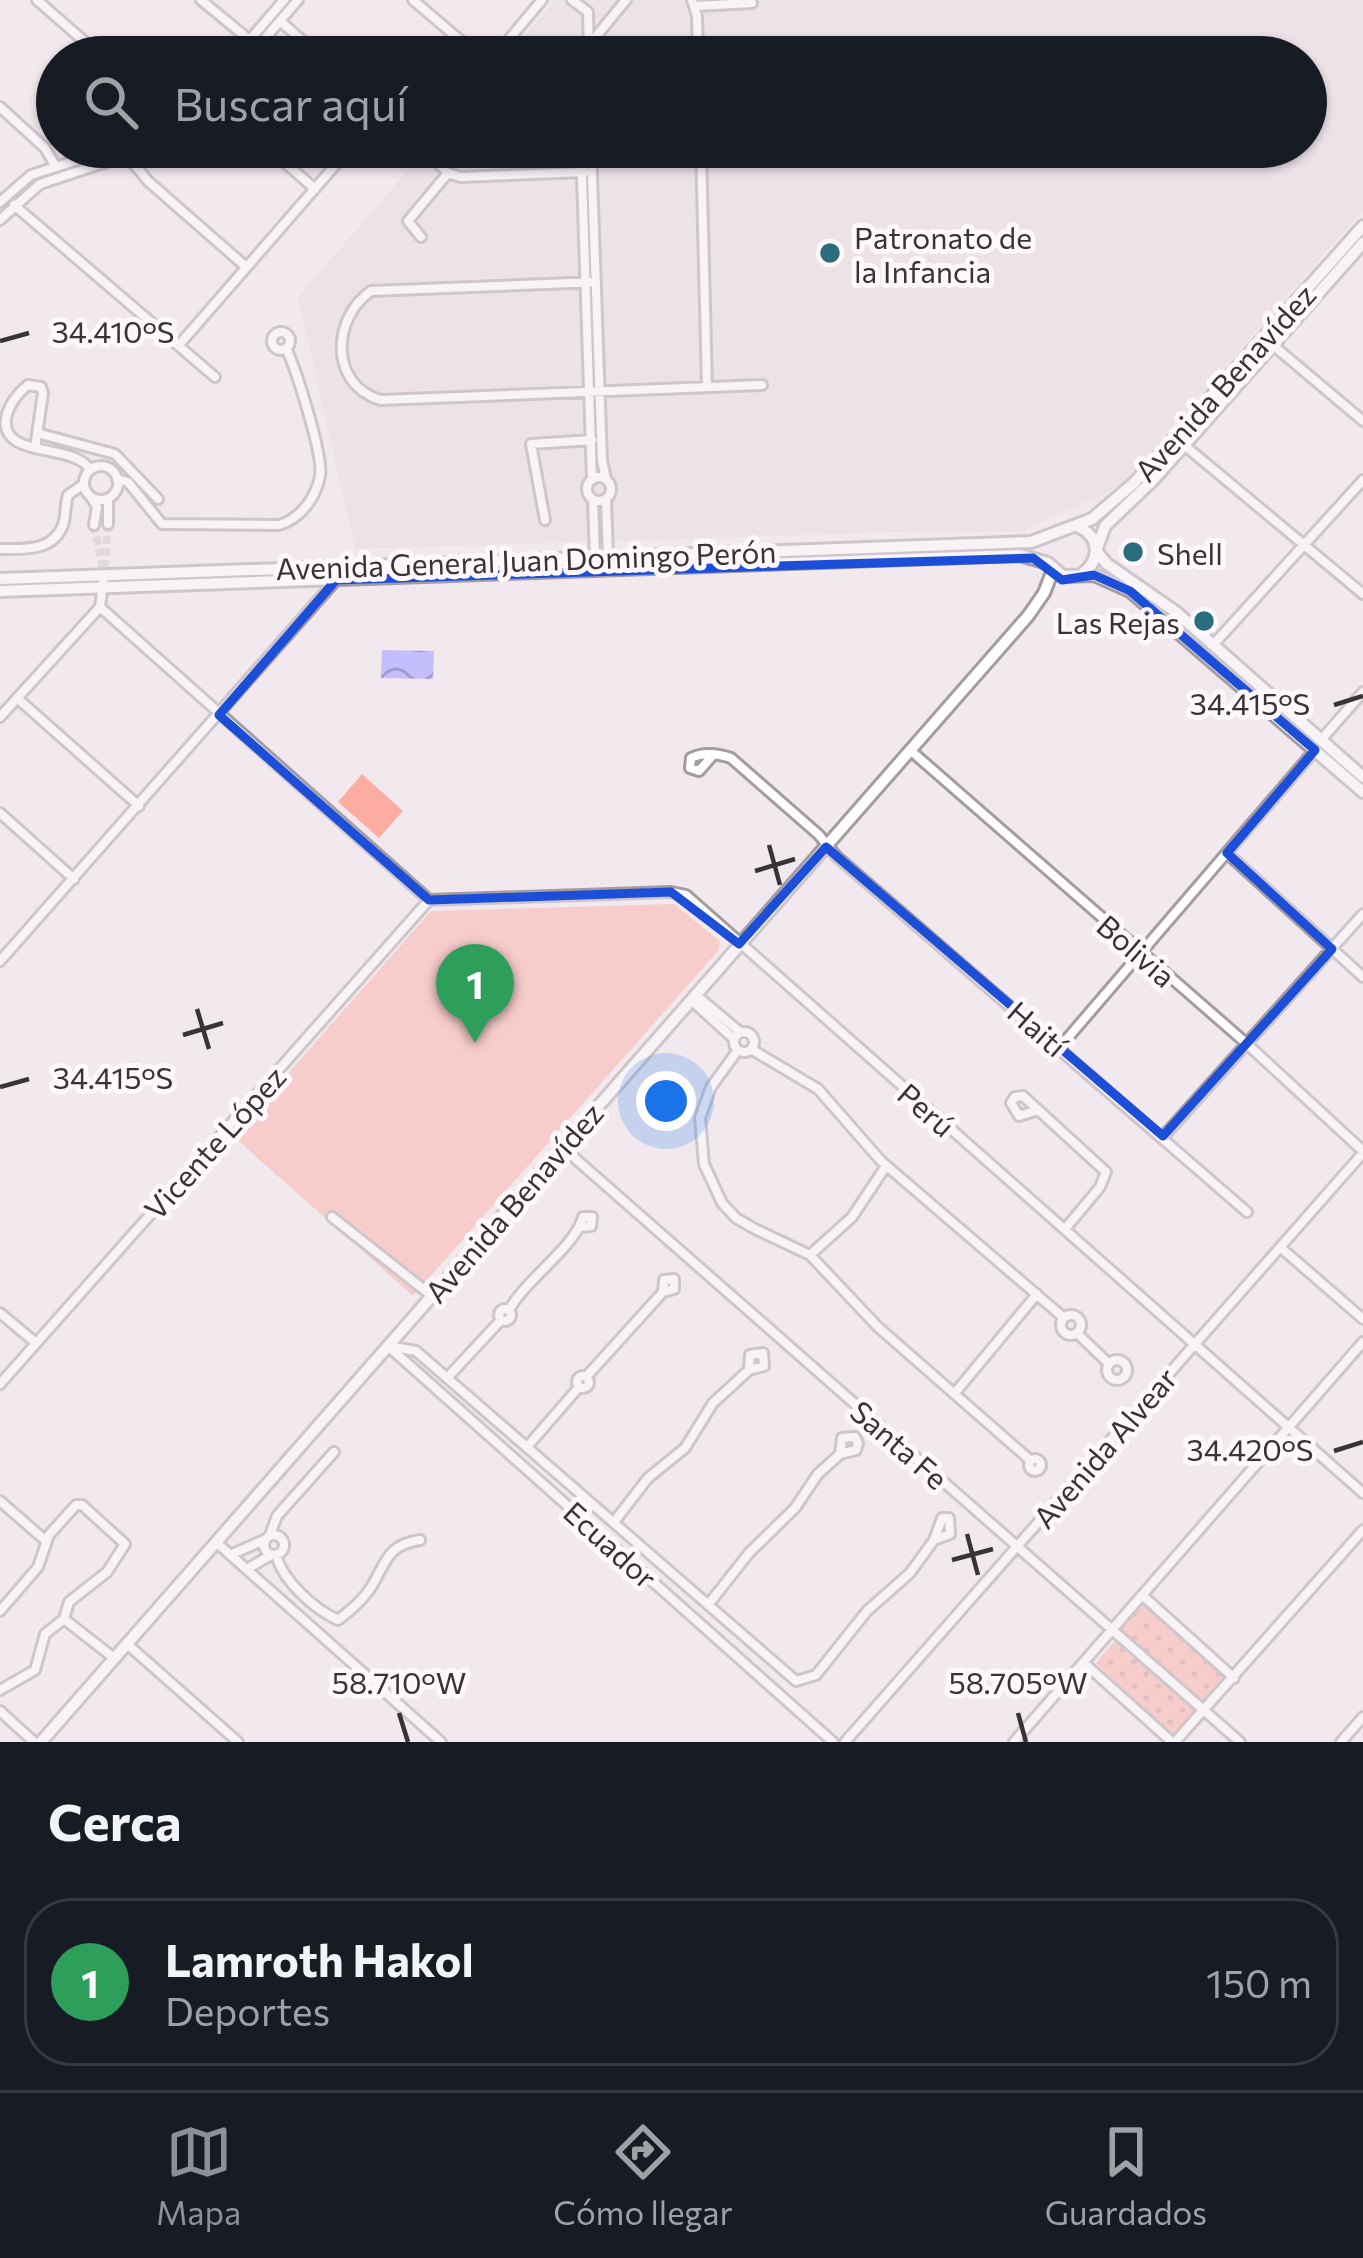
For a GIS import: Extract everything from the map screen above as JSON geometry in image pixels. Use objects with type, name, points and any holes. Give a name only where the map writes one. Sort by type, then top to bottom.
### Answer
[{"type":"main road","name":"Avenida Benavídez","points":[[1075,526],[1092,518],[1152,464],[1363,226]]},
{"type":"main road","name":"Avenida Benavídez","points":[[1097,550],[1105,526],[1362,246]]},
{"type":"main road","points":[[1363,777],[1318,745],[1140,598],[1111,580],[1051,567],[1046,549],[1051,536],[1061,527],[1075,526],[1090,533],[1107,564],[1158,596],[1318,745],[1363,792]]},
{"type":"main road","name":"Avenida General Juan Domingo Perón","points":[[338,573],[601,557],[1014,544],[1051,536]]},
{"type":"main road","points":[[1078,575],[1093,565],[1097,550]]},
{"type":"main road","name":"Avenida General Juan Domingo Perón","points":[[0,591],[338,573],[1020,555],[1051,567]]},
{"type":"main road","name":"Avenida Benavídez","points":[[1034,608],[1051,567]]},
{"type":"main road","name":"Avenida Benavídez","points":[[38,1742],[1034,608],[1078,575]]},
{"type":"main road","name":"Avenida General Juan Domingo Perón","points":[[0,579],[103,582]]},
{"type":"street","points":[[37,0],[78,36]]},
{"type":"street","points":[[202,0],[244,36]]},
{"type":"street","points":[[259,36],[284,0]]},
{"type":"street","points":[[262,36],[298,0]]},
{"type":"street","points":[[413,0],[455,36]]},
{"type":"street","points":[[512,36],[542,0]]},
{"type":"street","points":[[572,0],[609,20]]},
{"type":"street","points":[[598,36],[626,0]]},
{"type":"street","points":[[696,36],[694,3],[752,3]]},
{"type":"street","points":[[587,12],[588,36]]},
{"type":"street","points":[[280,21],[297,36]]},
{"type":"street","points":[[0,107],[36,140]]},
{"type":"street","points":[[0,202],[19,183],[52,168]]},
{"type":"street","points":[[56,168],[58,178]]},
{"type":"street","points":[[0,220],[40,184],[89,168]]},
{"type":"street","points":[[137,168],[245,266]]},
{"type":"street","points":[[291,168],[315,189]]},
{"type":"street","points":[[179,345],[333,168]]},
{"type":"street","points":[[443,168],[461,177],[588,172]]},
{"type":"street","points":[[587,168],[588,172]]},
{"type":"street","points":[[588,168],[595,392],[611,489],[606,498],[601,557]]},
{"type":"street","points":[[701,168],[707,387]]},
{"type":"street","points":[[421,237],[408,221],[448,173]]},
{"type":"street","points":[[14,205],[215,376]]},
{"type":"street","points":[[591,282],[371,291],[345,327],[340,352],[343,365],[356,388],[380,400],[762,385]]},
{"type":"street","points":[[1274,346],[1363,422]]},
{"type":"street","points":[[106,467],[117,479],[128,482],[162,524],[291,522],[314,494],[320,463],[286,348]]},
{"type":"street","points":[[35,448],[43,393],[41,387],[28,385],[12,403],[5,425],[10,436],[20,444],[35,448],[80,458],[90,470]]},
{"type":"street","points":[[595,392],[588,490],[601,557]]},
{"type":"street","points":[[37,433],[115,454],[158,499]]},
{"type":"street","points":[[545,520],[531,444],[592,440]]},
{"type":"street","points":[[1184,445],[1363,594]]},
{"type":"street","points":[[90,470],[106,467],[115,454]]},
{"type":"street","points":[[0,549],[40,547],[53,540],[62,528],[68,495],[84,484],[90,470]]},
{"type":"street","points":[[108,524],[108,499],[116,491],[117,479]]},
{"type":"street","points":[[592,480],[606,479]]},
{"type":"street","points":[[1213,645],[1363,480]]},
{"type":"street","points":[[84,484],[97,507],[94,525]]},
{"type":"street","points":[[92,497],[108,499]]},
{"type":"street","points":[[593,499],[606,498]]},
{"type":"street","points":[[0,961],[338,573]]},
{"type":"street","points":[[0,717],[100,607],[103,582]]},
{"type":"street","points":[[100,607],[429,900]]},
{"type":"street","points":[[1060,1047],[1363,692]]},
{"type":"street","points":[[17,698],[139,806]]},
{"type":"street","name":"Bolivia","points":[[910,750],[1247,1044],[1363,1152]]},
{"type":"street","name":"Haití","points":[[714,754],[731,758],[1247,1212]]},
{"type":"street","points":[[0,813],[74,879]]},
{"type":"street","points":[[1227,853],[1363,977]]},
{"type":"street","name":"Perú","points":[[429,900],[670,892],[694,901],[1363,1493]]},
{"type":"street","name":"Vicente López","points":[[0,1384],[429,900]]},
{"type":"street","points":[[1163,1136],[1363,914]]},
{"type":"street","points":[[0,943],[9,951]]},
{"type":"street","points":[[693,997],[738,1041],[818,1089],[886,1165],[1064,1318],[1078,1319],[1077,1333],[1109,1364]]},
{"type":"street","points":[[751,1049],[752,1037],[738,1041],[704,1103],[701,1137],[707,1175],[736,1218],[810,1255],[860,1311],[1030,1460]]},
{"type":"street","points":[[1038,1110],[1106,1172],[1100,1187],[1065,1228]]},
{"type":"street","name":"Santa Fe","points":[[561,1146],[1240,1742]]},
{"type":"street","name":"Avenida Alvear","points":[[845,1742],[1363,1152]]},
{"type":"street","points":[[810,1255],[869,1197],[886,1165]]},
{"type":"street","points":[[332,1217],[432,1296]]},
{"type":"street","points":[[448,1378],[501,1320],[510,1319],[509,1310],[521,1288],[580,1227]]},
{"type":"street","points":[[1280,1247],[1363,1319]]},
{"type":"street","points":[[527,1447],[578,1387],[587,1386],[586,1377],[663,1292]]},
{"type":"street","points":[[954,1394],[1037,1294]]},
{"type":"street","points":[[0,1312],[36,1343]]},
{"type":"street","points":[[1014,1742],[1363,1342]]},
{"type":"street","points":[[388,1346],[416,1351],[788,1676],[802,1682],[816,1675],[867,1611],[910,1573],[934,1540]]},
{"type":"street","name":"Ecuador","points":[[388,1346],[833,1742]]},
{"type":"street","points":[[614,1522],[648,1478],[685,1448],[704,1413],[749,1370]]},
{"type":"street","points":[[334,1452],[277,1516],[268,1537],[265,1549],[274,1555],[288,1580],[338,1620],[369,1590],[388,1553],[420,1540]]},
{"type":"street","points":[[708,1605],[840,1454]]},
{"type":"street","points":[[0,1501],[46,1541]]},
{"type":"street","points":[[0,1611],[38,1567],[46,1541],[80,1504],[125,1544],[107,1572],[69,1602],[64,1619],[45,1634],[35,1670],[0,1690]]},
{"type":"street","points":[[1084,1663],[1174,1742],[1363,1530]]},
{"type":"street","points":[[230,1555],[268,1537],[277,1535],[284,1542],[284,1549],[247,1569]]},
{"type":"street","points":[[217,1543],[441,1742]]},
{"type":"street","points":[[1142,1595],[1234,1678]]},
{"type":"street","points":[[64,1619],[114,1658]]},
{"type":"street","points":[[127,1644],[238,1742]]},
{"type":"street","points":[[0,1712],[38,1742]]},
{"type":"street","points":[[1341,1742],[1363,1717]]},
{"type":"highlighted area","points":[[1033,558],[1062,580],[1094,575],[1130,591],[1315,750],[1227,853],[1332,949],[1163,1136],[826,847],[739,944],[671,892],[429,900],[219,715],[336,580]]},
{"type":"shaded area","name":"Patronato de la Infancia","points":[[555,0],[1363,0],[1363,210],[1118,487],[1021,532],[355,549],[298,297],[410,168],[1327,168],[1327,36],[524,36]]},
{"type":"shaded area","points":[[362,774],[403,811],[379,838],[338,802]]},
{"type":"shaded area","points":[[674,904],[720,941],[718,951],[413,1296],[233,1136],[431,911]]},
{"type":"shaded area","points":[[1145,1600],[1228,1675],[1202,1704],[1120,1632],[1120,1626]]},
{"type":"shaded area","points":[[1117,1638],[1197,1709],[1178,1734],[1170,1735],[1096,1663]]},
{"type":"water","points":[[382,650],[434,651],[433,679],[381,678]]},
{"type":"tunnel","points":[[105,568],[108,524]]},
{"type":"tunnel","points":[[94,525],[104,575]]},
{"type":"place","name":"Patronato de la Infancia","points":[[830,253]]},
{"type":"place","name":"Shell","points":[[1133,552]]},
{"type":"place","name":"Las Rejas","points":[[1204,621]]},
{"type":"place","name":"Lamroth Hakol","points":[[475,1043]]}]
